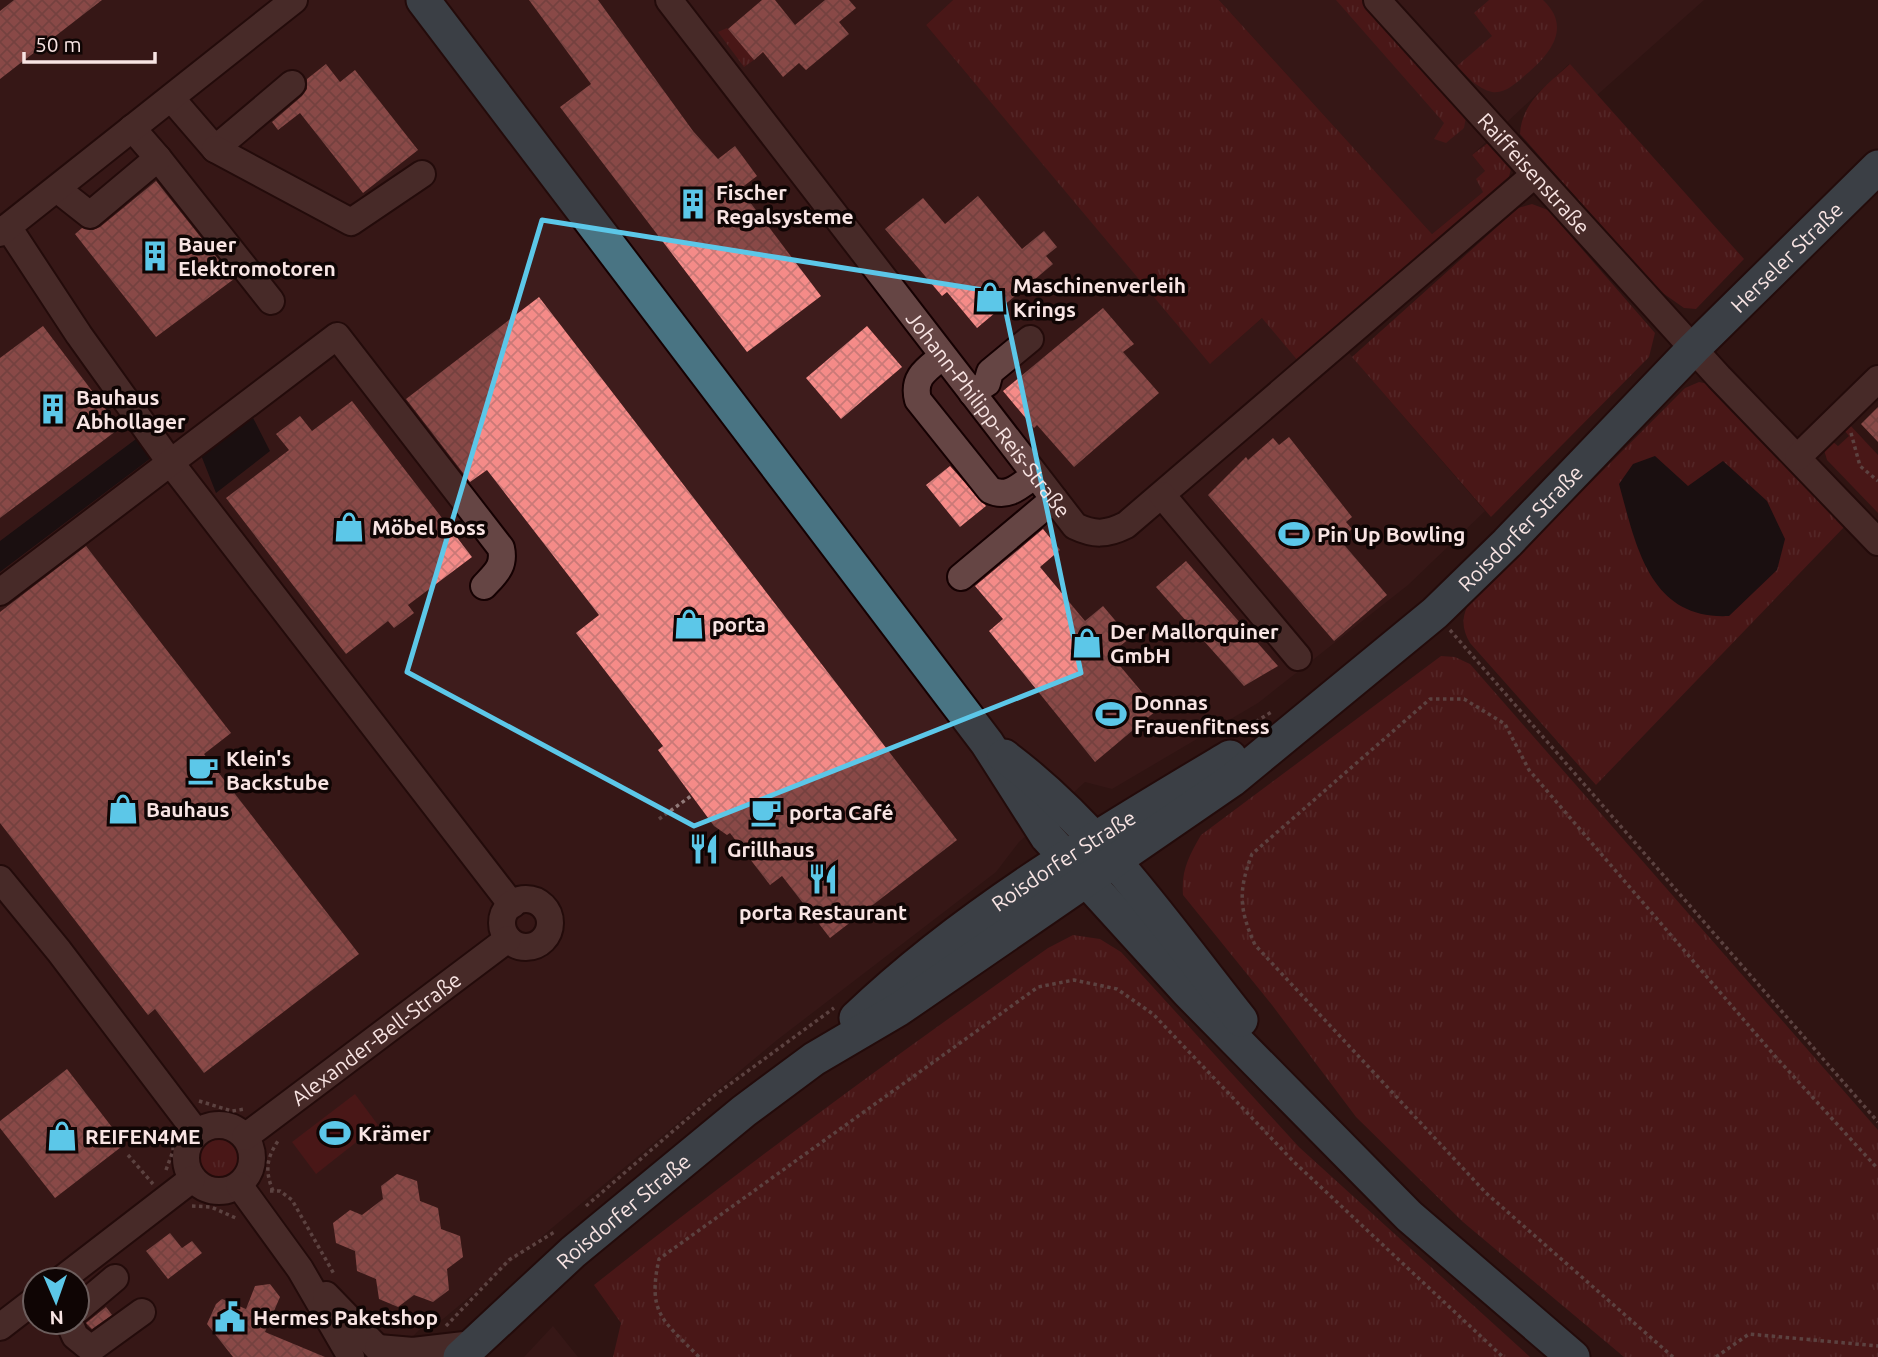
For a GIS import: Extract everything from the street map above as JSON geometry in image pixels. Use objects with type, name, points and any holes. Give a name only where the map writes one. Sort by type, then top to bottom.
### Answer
[{"type":"main road","points":[[423,0],[987,743],[1046,837],[1188,992],[1409,1216],[1573,1357]]},
{"type":"main road","name":"Herseler Straße","points":[[1693,348],[1878,167]]},
{"type":"main road","name":"Roisdorfer Straße","points":[[466,1350],[665,1173],[814,1059],[890,986],[1018,887],[1076,869],[1336,693],[1435,612],[1507,543],[1693,348]]},
{"type":"main road","points":[[987,743],[1041,784],[1107,849],[1311,1114]]},
{"type":"street","points":[[295,0],[4,230],[170,462],[512,905]]},
{"type":"street","name":"Johann-Philipp-Reis-Straße","points":[[669,0],[1075,526],[1102,534],[1126,525],[1534,175]]},
{"type":"street","name":"Raiffeisenstraße","points":[[1377,0],[1693,348],[1878,542]]},
{"type":"street","points":[[215,149],[292,84]]},
{"type":"street","points":[[171,98],[215,149],[351,222],[422,174]]},
{"type":"street","points":[[132,128],[271,301]]},
{"type":"street","points":[[57,189],[90,215],[158,158]]},
{"type":"street","points":[[0,592],[337,336],[501,548],[504,559],[498,572],[484,586]]},
{"type":"street","points":[[972,393],[987,383],[990,372],[1030,340]]},
{"type":"street","points":[[943,356],[921,374],[916,383],[918,400],[990,490],[1005,494],[1035,475]]},
{"type":"street","points":[[1798,457],[1878,379]]},
{"type":"street","points":[[1162,495],[1195,531],[1298,657]]},
{"type":"street","points":[[961,577],[1054,499]]},
{"type":"street","points":[[0,879],[59,951],[183,1124],[185,1154],[192,1179],[214,1191],[239,1185],[248,1175],[252,1162],[251,1149],[245,1137],[234,1128],[221,1125],[183,1124]]},
{"type":"street","points":[[527,900],[544,906],[550,928],[541,942],[530,947],[518,945],[508,939],[503,918],[512,905],[527,900]]},
{"type":"street","name":"Alexander-Bell-Straße","points":[[245,1137],[508,939]]},
{"type":"street","points":[[79,1266],[192,1179]]},
{"type":"street","points":[[239,1185],[300,1269],[351,1357]]},
{"type":"street","points":[[300,1269],[382,1352]]},
{"type":"street","points":[[91,1298],[114,1278]]},
{"type":"street","points":[[0,1327],[21,1311]]},
{"type":"street","points":[[75,1336],[91,1349],[142,1312]]},
{"type":"street","name":"Roisdorfer Straße","points":[[382,1352],[466,1350]]},
{"type":"path","points":[[1836,418],[1850,433],[1860,466],[1878,481]]},
{"type":"path","points":[[1435,612],[1878,1122]]},
{"type":"path","points":[[1673,1357],[1486,1193],[1255,945],[1243,919],[1241,884],[1252,854],[1430,699],[1464,699],[1505,724],[1529,770],[1774,1055],[1878,1170]]},
{"type":"path","points":[[659,819],[691,796]]},
{"type":"path","points":[[699,1357],[659,1315],[653,1289],[659,1259],[1038,987],[1074,980],[1117,989],[1153,1014],[1294,1162],[1503,1357]]},
{"type":"path","points":[[139,1146],[183,1124],[197,1101],[232,1111],[257,1107],[281,1137],[269,1156],[267,1175],[272,1191]]},
{"type":"path","points":[[128,1155],[155,1185]]},
{"type":"path","points":[[1716,1357],[1749,1334],[1878,1346]]},
{"type":"highlighted area","points":[[542,220],[1002,293],[1081,673],[694,826],[407,672]]},
{"type":"shaded area","points":[[0,0],[953,0],[926,25],[1211,363],[1262,318],[1337,339],[1485,511],[1408,585],[1258,703],[1112,789],[1085,782],[1019,842],[996,872],[777,1040],[443,1319],[419,1330],[393,1357],[0,1357]]},
{"type":"shaded area","points":[[1219,0],[1704,0],[1596,96],[1569,64],[1472,155],[1485,171],[1483,192],[1432,234]]},
{"type":"shaded area","points":[[250,412],[270,451],[216,493],[199,450]]},
{"type":"shaded area","points":[[136,439],[151,458],[0,572],[0,541]]},
{"type":"shaded area","points":[[1655,456],[1688,486],[1723,461],[1767,501],[1785,539],[1777,570],[1729,616],[1702,614],[1680,606],[1650,574],[1640,554],[1619,484],[1633,464]]},
{"type":"shaded area","points":[[553,1326],[578,1357],[524,1357]]},
{"type":"green space","points":[[953,0],[1219,0],[1432,234],[1483,192],[1476,179],[1485,171],[1472,155],[1489,142],[1511,169],[1507,185],[1304,368],[1262,318],[1210,364],[926,25]]},
{"type":"green space","points":[[1336,0],[1363,0],[1466,117],[1464,128],[1446,143],[1434,139],[1444,123]]},
{"type":"green space","points":[[1489,0],[1543,0],[1556,19],[1557,29],[1545,56],[1512,86],[1497,92],[1477,85],[1457,66],[1492,36],[1474,13]]},
{"type":"green space","points":[[727,28],[754,60],[744,67],[718,32]]},
{"type":"green space","points":[[1570,64],[1744,259],[1696,309],[1684,308],[1657,289],[1520,134],[1525,113],[1531,103],[1545,86]]},
{"type":"green space","points":[[1532,204],[1548,210],[1655,333],[1649,357],[1491,517],[1352,357],[1518,208]]},
{"type":"green space","points":[[1699,382],[1714,385],[1847,524],[1596,785],[1470,643],[1464,625],[1465,612],[1685,388]]},
{"type":"green space","points":[[1849,424],[1878,455],[1878,513],[1827,460],[1824,450],[1832,441],[1838,446],[1849,436],[1844,430]]},
{"type":"green space","points":[[1441,656],[1455,657],[1470,664],[1878,1130],[1878,1357],[1624,1357],[1463,1222],[1356,1117],[1272,1005],[1183,895],[1183,878],[1187,864],[1201,835]]},
{"type":"green space","points":[[1073,935],[1100,939],[1121,952],[1299,1147],[1530,1357],[613,1357],[621,1323],[594,1285],[875,1072],[1048,948]]},
{"type":"green space","name":"Krämer","points":[[355,1094],[378,1125],[316,1174],[292,1142]]},
{"type":"green space","points":[[220,1136],[236,1143],[243,1159],[236,1175],[220,1182],[204,1175],[197,1159],[204,1143]]},
{"type":"building","points":[[14,0],[102,0],[0,79],[0,11]]},
{"type":"building","points":[[529,0],[598,0],[693,131],[718,159],[735,146],[757,176],[740,189],[821,296],[747,352],[560,107],[591,84]]},
{"type":"building","points":[[762,0],[775,0],[795,25],[825,0],[849,0],[856,8],[839,22],[849,34],[806,70],[799,63],[783,77],[763,52],[754,60],[728,29]]},
{"type":"building","points":[[326,64],[340,82],[355,70],[418,150],[363,193],[300,113],[278,130],[272,122],[302,96],[307,89],[307,79]]},
{"type":"building","name":"Bauer Elektromotoren","points":[[156,181],[234,279],[156,337],[75,234],[82,228],[93,230],[100,227]]},
{"type":"building","points":[[978,196],[1022,249],[1044,231],[1057,247],[1046,256],[1053,264],[977,328],[947,292],[942,296],[885,229],[923,198],[945,224]]},
{"type":"building","name":"porta","points":[[539,297],[957,840],[830,938],[782,876],[770,885],[730,833],[727,835],[714,826],[658,750],[663,746],[576,633],[599,615],[487,470],[470,482],[406,399]]},
{"type":"building","points":[[1103,308],[1134,344],[1123,352],[1159,393],[1074,467],[1037,425],[1034,428],[1003,391]]},
{"type":"building","name":"Bauhaus Abhollager","points":[[43,326],[120,428],[0,518],[0,358]]},
{"type":"building","points":[[867,326],[902,367],[841,419],[806,378]]},
{"type":"building","name":"Möbel Boss","points":[[352,401],[472,557],[408,605],[414,613],[394,628],[388,621],[346,654],[226,498],[289,450],[276,434],[300,416],[312,431]]},
{"type":"building","points":[[1878,407],[1878,442],[1861,424]]},
{"type":"building","name":"Pin Up Bowling","points":[[1289,437],[1352,517],[1346,522],[1352,529],[1340,540],[1387,595],[1334,641],[1208,495],[1246,457],[1248,460],[1273,438],[1279,445]]},
{"type":"building","points":[[950,466],[986,506],[960,527],[926,485]]},
{"type":"building","points":[[1043,529],[1060,550],[1040,567],[1085,621],[1103,606],[1130,638],[1110,654],[1157,710],[1095,762],[989,631],[1003,619],[975,586]]},
{"type":"building","name":"Bauhaus","points":[[86,546],[231,733],[204,754],[359,954],[204,1073],[155,1009],[148,1015],[0,823],[0,612]]},
{"type":"building","points":[[1186,561],[1278,666],[1244,686],[1156,587]]},
{"type":"building","name":"REIFEN4ME","points":[[67,1069],[125,1144],[55,1198],[0,1128],[0,1121]]},
{"type":"building","points":[[397,1174],[417,1181],[420,1201],[438,1208],[441,1229],[460,1236],[463,1257],[447,1269],[449,1290],[433,1302],[414,1295],[398,1307],[379,1299],[376,1279],[357,1271],[355,1251],[336,1243],[333,1223],[350,1210],[362,1215],[383,1199],[381,1186]]},
{"type":"building","points":[[170,1233],[182,1248],[192,1241],[202,1253],[168,1279],[146,1251]]},
{"type":"building","points":[[270,1284],[280,1297],[265,1332],[325,1357],[233,1357],[207,1324],[216,1304],[222,1299],[246,1309],[255,1286]]},
{"type":"building","points":[[106,1307],[112,1315],[92,1329],[91,1319]]},
{"type":"place","name":"Fischer Regalsysteme","points":[[693,204]]},
{"type":"place","name":"Bauer Elektromotoren","points":[[155,256]]},
{"type":"place","name":"Maschinenverleih Krings","points":[[990,297]]},
{"type":"place","name":"Bauhaus Abhollager","points":[[53,409]]},
{"type":"place","name":"Möbel Boss","points":[[349,527]]},
{"type":"place","name":"Pin Up Bowling","points":[[1294,534]]},
{"type":"place","name":"porta","points":[[689,624]]},
{"type":"place","name":"Der Mallorquiner GmbH","points":[[1087,643]]},
{"type":"place","name":"Donnas Frauenfitness","points":[[1111,714]]},
{"type":"place","name":"Klein's Backstube","points":[[203,770]]},
{"type":"place","name":"Bauhaus","points":[[123,809]]},
{"type":"place","name":"porta Café","points":[[766,812]]},
{"type":"place","name":"Grillhaus","points":[[704,849]]},
{"type":"place","name":"porta Restaurant","points":[[823,879]]},
{"type":"place","name":"Krämer","points":[[335,1133]]},
{"type":"place","name":"REIFEN4ME","points":[[62,1136]]},
{"type":"place","name":"Hermes Paketshop","points":[[230,1317]]}]
